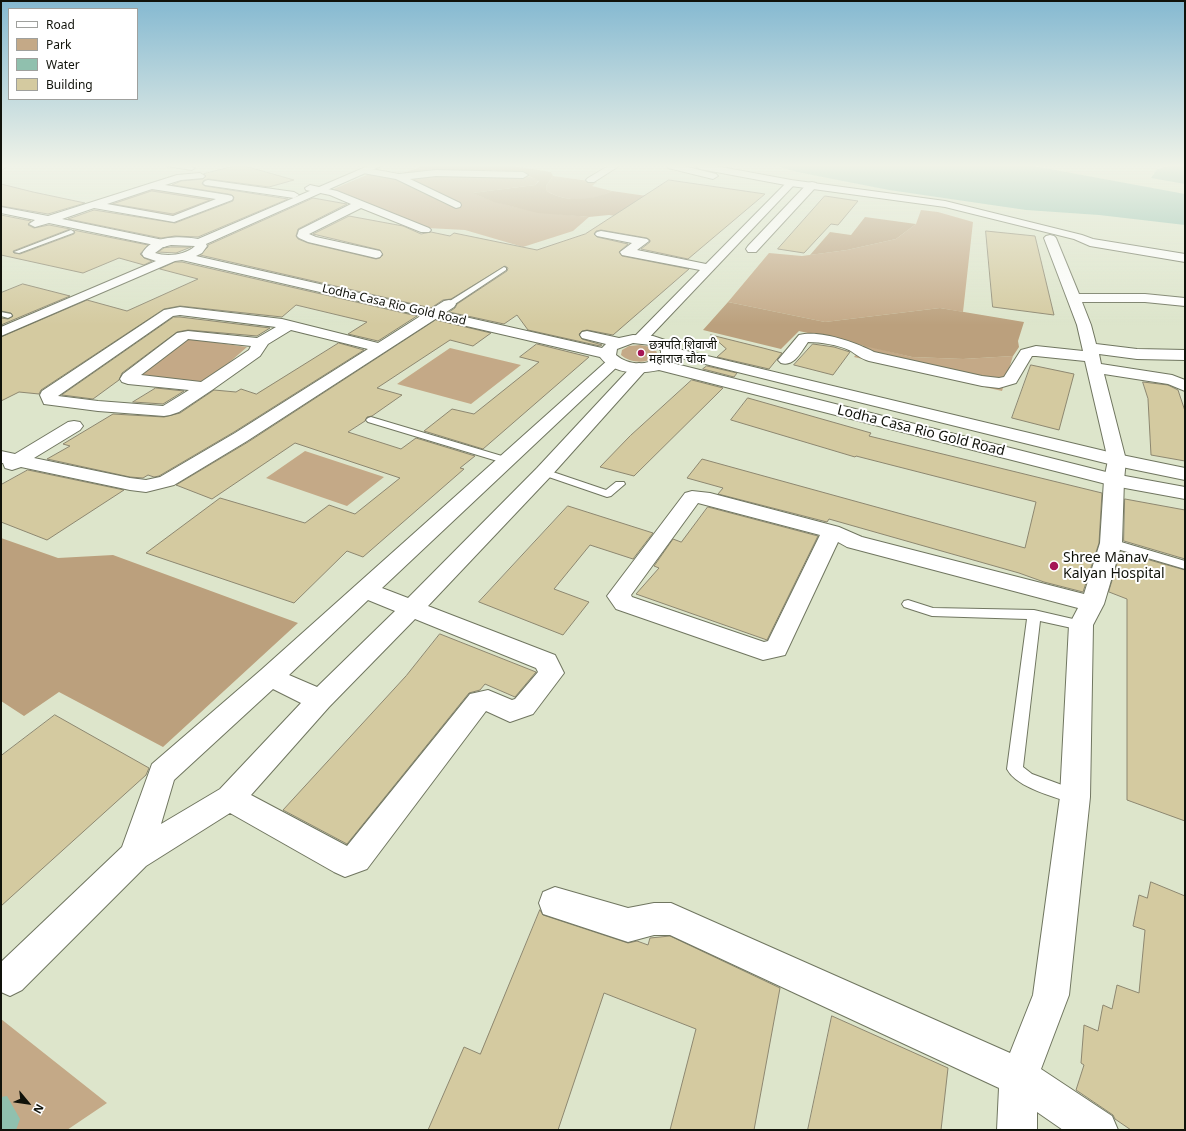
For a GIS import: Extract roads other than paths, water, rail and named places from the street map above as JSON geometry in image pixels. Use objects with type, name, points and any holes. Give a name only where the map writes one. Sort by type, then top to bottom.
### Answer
[{"type":"street","name":"Lodha Casa Rio Gold Road","points":[[10,219],[151,252],[430,305]]},
{"type":"street","name":"Lodha Casa Rio Gold Road","points":[[44,219],[164,243],[196,244],[614,353],[640,339],[654,341],[662,344],[670,351],[1117,460],[1185,474]]},
{"type":"street","points":[[35,224],[54,219]]},
{"type":"street","points":[[196,244],[246,219]]},
{"type":"street","points":[[196,244],[252,219]]},
{"type":"street","points":[[330,219],[303,232],[303,236],[312,240],[376,254]]},
{"type":"street","points":[[397,219],[425,230]]},
{"type":"street","points":[[640,339],[756,219]]},
{"type":"street","points":[[752,249],[780,219]]},
{"type":"street","points":[[975,219],[1050,238],[1077,243],[1090,242]]},
{"type":"street","points":[[1005,219],[1078,237],[1090,242],[1185,258]]},
{"type":"street","points":[[601,234],[643,241],[626,252],[709,268]]},
{"type":"street","points":[[1017,1130],[1019,1077],[1051,995],[1075,797],[1086,614],[1112,543],[1114,480],[1117,460],[1084,325],[1050,238]]},
{"type":"street","name":"Lodha Casa Rio Gold Road","points":[[151,252],[164,243]]},
{"type":"street","name":"Lodha Casa Rio Gold Road","points":[[177,257],[196,252],[196,244]]},
{"type":"street","points":[[3,317],[151,252]]},
{"type":"street","points":[[1,332],[177,257]]},
{"type":"street","points":[[1074,298],[1145,298],[1185,302]]},
{"type":"street","points":[[6,462],[146,486],[167,481],[241,437],[380,348],[430,305],[449,304]]},
{"type":"street","name":"Lodha Casa Rio Gold Road","points":[[449,304],[464,308]]},
{"type":"street","points":[[290,325],[260,343],[255,353],[206,387],[173,408],[164,411],[98,406],[50,400],[48,395],[169,313],[180,311],[290,325],[380,348]]},
{"type":"street","name":"Lodha Casa Rio Gold Road","points":[[573,332],[614,353],[628,367],[649,367],[1114,480],[1185,493]]},
{"type":"street","points":[[206,387],[128,379],[182,336],[188,335],[260,343]]},
{"type":"street","points":[[786,360],[804,338],[816,338],[854,347],[869,356],[982,381],[999,383],[1010,380],[1026,353],[1036,351],[1093,358],[1172,380],[1185,386]]},
{"type":"street","points":[[10,978],[135,856],[230,798],[320,700],[544,472],[649,367],[669,358],[670,351]]},
{"type":"street","points":[[135,856],[162,773],[508,461],[614,353]]},
{"type":"street","points":[[1093,358],[1137,354],[1185,355]]},
{"type":"street","points":[[6,462],[74,426]]},
{"type":"street","points":[[508,461],[544,472]]},
{"type":"street","points":[[832,532],[776,649],[762,651],[624,602],[618,596],[692,497],[703,497],[832,532],[855,542],[1086,614]]},
{"type":"street","points":[[230,798],[344,862],[356,859],[480,701],[488,700],[510,711],[524,707],[552,673],[546,662],[365,590]]},
{"type":"street","points":[[270,677],[320,700]]},
{"type":"street","points":[[555,902],[628,925],[654,918],[671,919],[1019,1077],[1098,1130]]},
{"type":"lane","points":[[17,252],[71,232]]},
{"type":"lane","points":[[449,304],[504,268]]},
{"type":"lane","points":[[371,420],[508,461]]},
{"type":"lane","points":[[544,472],[607,494],[620,484]]},
{"type":"lane","points":[[1112,543],[1185,565]]},
{"type":"lane","points":[[908,604],[932,612],[1034,615],[1057,618],[1086,614]]},
{"type":"lane","points":[[1034,615],[1015,769],[1026,779],[1075,797]]},
{"type":"water","points":[[1132,219],[1185,219],[1185,225]]},
{"type":"water","points":[[7,1096],[20,1119],[16,1130],[1,1130],[1,1097]]},
{"type":"place","name":"छत्रपति शिवाजी महाराज चौक","points":[[641,353]]},
{"type":"place","name":"Shree Manav Kalyan Hospital","points":[[1054,566]]}]
